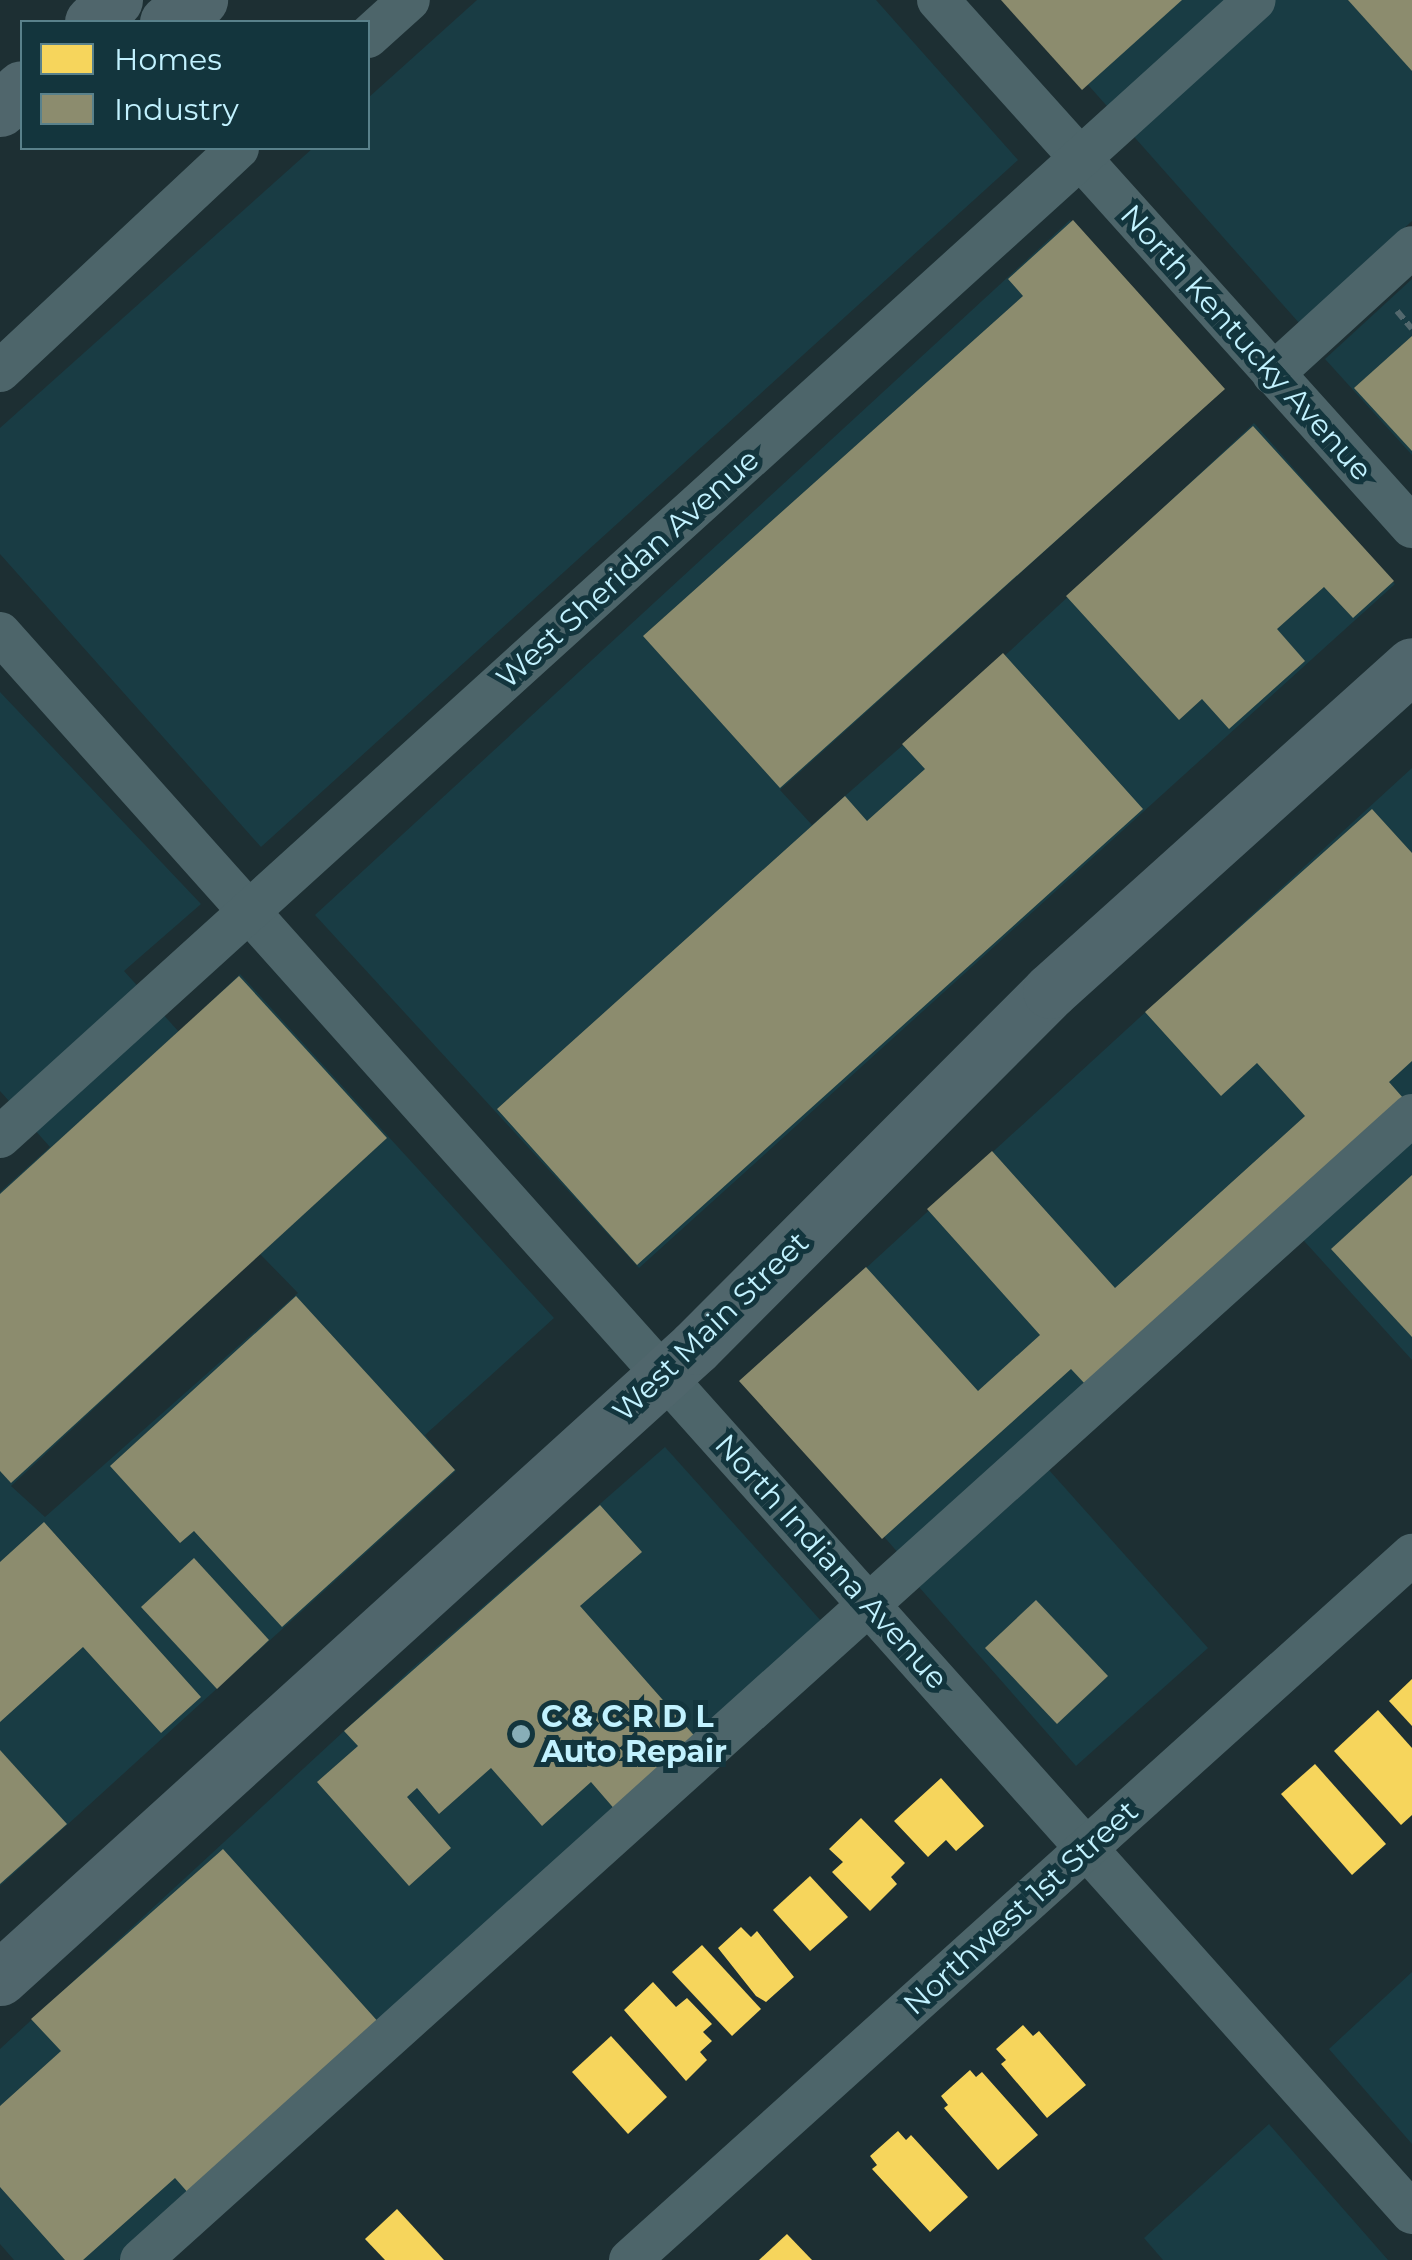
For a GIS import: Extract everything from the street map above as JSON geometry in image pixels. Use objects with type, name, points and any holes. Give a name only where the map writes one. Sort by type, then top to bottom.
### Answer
[{"type":"main road","points":[[94,20],[116,0]]},
{"type":"main road","points":[[171,20],[200,0]]},
{"type":"main road","points":[[0,109],[20,90]]},
{"type":"main road","name":"West Main Street","points":[[0,1978],[665,1375],[1050,991],[1412,666]]},
{"type":"street","points":[[370,35],[409,0]]},
{"type":"street","name":"North Kentucky Avenue","points":[[938,0],[1412,527]]},
{"type":"street","name":"West Sheridan Avenue","points":[[0,1137],[1255,0]]},
{"type":"street","points":[[0,372],[236,150]]},
{"type":"street","points":[[1273,374],[1412,247]]},
{"type":"street","name":"North Indiana Avenue","points":[[0,633],[1412,2213]]},
{"type":"street","points":[[141,2260],[1412,1114]]},
{"type":"street","name":"Northwest 1st Street","points":[[630,2260],[1412,1555]]},
{"type":"shaded area","points":[[477,0],[876,0],[1018,160],[261,847],[0,554],[0,428],[311,150],[370,150],[370,96]]},
{"type":"shaded area","points":[[1013,0],[1355,0],[1412,65],[1412,221],[1300,324]]},
{"type":"shaded area","points":[[1070,220],[1222,391],[780,790],[812,825],[1011,650],[1254,423],[1395,584],[639,1268],[315,915]]},
{"type":"shaded area","points":[[1412,279],[1412,455],[1325,359]]},
{"type":"shaded area","points":[[0,692],[201,904],[124,971],[179,1032],[240,974],[554,1318],[425,1435],[456,1471],[0,1886],[0,1192],[50,1147],[0,1091]],"holes":[[[260,1254],[298,1293],[45,1517],[11,1486]]]},
{"type":"shaded area","points":[[1412,768],[1412,1360],[1276,1210],[900,1555],[746,1378]]},
{"type":"shaded area","points":[[665,1447],[822,1622],[119,2260],[14,2260],[0,2244],[0,2049],[409,1671]]},
{"type":"shaded area","points":[[1049,1470],[1208,1648],[1076,1766],[919,1587]]},
{"type":"shaded area","points":[[1412,1972],[1412,2144],[1329,2049]]},
{"type":"shaded area","points":[[1269,2124],[1388,2260],[1163,2260],[1144,2238]]},
{"type":"building: Homes","points":[[1412,1679],[1412,1726],[1389,1701]]},
{"type":"building: Homes","points":[[1378,1710],[1412,1748],[1412,1815],[1401,1825],[1334,1751]]},
{"type":"building: Homes","points":[[1315,1764],[1386,1844],[1352,1875],[1281,1794]]},
{"type":"building: Homes","points":[[941,1778],[984,1826],[956,1851],[946,1840],[928,1857],[894,1821]]},
{"type":"building: Homes","points":[[861,1818],[905,1863],[891,1877],[897,1884],[870,1911],[832,1872],[843,1862],[829,1849]]},
{"type":"building: Homes","points":[[810,1876],[848,1917],[810,1951],[773,1910]]},
{"type":"building: Homes","points":[[741,1927],[751,1937],[757,1931],[794,1977],[766,2002],[756,1996],[718,1948]]},
{"type":"building: Homes","points":[[702,1945],[761,2009],[732,2036],[672,1972]]},
{"type":"building: Homes","points":[[653,1982],[676,2007],[687,1998],[712,2024],[703,2032],[712,2041],[700,2052],[707,2060],[686,2081],[624,2010]]},
{"type":"building: Homes","points":[[1023,2025],[1033,2036],[1039,2031],[1086,2085],[1047,2118],[1001,2064],[1006,2060],[996,2049]]},
{"type":"building: Homes","points":[[611,2036],[667,2097],[628,2134],[572,2072]]},
{"type":"building: Homes","points":[[970,2070],[976,2077],[982,2072],[1038,2135],[998,2170],[944,2108],[948,2105],[941,2096]]},
{"type":"building: Homes","points":[[898,2131],[906,2140],[911,2135],[968,2197],[930,2232],[872,2169],[877,2165],[870,2156]]},
{"type":"building: Homes","points":[[397,2209],[444,2260],[385,2260],[365,2239]]},
{"type":"building: Homes","points":[[787,2234],[812,2260],[759,2260]]},
{"type":"building: Industry","points":[[1001,0],[1182,0],[1082,90]]},
{"type":"building: Industry","points":[[1348,0],[1412,0],[1412,71]]},
{"type":"building: Industry","points":[[1073,220],[1225,389],[780,788],[643,636],[1023,296],[1008,279]]},
{"type":"building: Industry","points":[[1412,336],[1412,451],[1354,388]]},
{"type":"building: Industry","points":[[1253,426],[1394,581],[1353,618],[1324,587],[1277,629],[1305,661],[1229,729],[1202,699],[1179,720],[1066,596]]},
{"type":"building: Industry","points":[[1003,653],[1143,809],[637,1265],[497,1109],[845,796],[867,821],[925,769],[902,744]]},
{"type":"building: Industry","points":[[1372,809],[1412,853],[1412,1061],[1389,1082],[1404,1099],[1086,1385],[1071,1369],[882,1539],[739,1381],[866,1267],[978,1391],[1040,1335],[927,1209],[992,1151],[1115,1288],[1305,1116],[1257,1063],[1221,1096],[1145,1012]]},
{"type":"building: Industry","points":[[239,976],[387,1138],[11,1483],[0,1471],[0,1194]]},
{"type":"building: Industry","points":[[1412,1175],[1412,1337],[1331,1249]]},
{"type":"building: Industry","points":[[296,1296],[455,1470],[282,1627],[194,1531],[180,1543],[110,1466]]},
{"type":"building: Industry","points":[[600,1505],[642,1552],[580,1606],[699,1741],[617,1812],[591,1782],[542,1826],[491,1768],[439,1814],[417,1788],[407,1797],[451,1848],[409,1886],[317,1782],[358,1746],[344,1731]]},
{"type":"building: Industry","points":[[44,1522],[201,1697],[161,1733],[83,1647],[0,1722],[0,1562]]},
{"type":"building: Industry","points":[[194,1558],[269,1640],[217,1689],[141,1607]]},
{"type":"building: Industry","points":[[1036,1600],[1108,1676],[1057,1724],[985,1648]]},
{"type":"building: Industry","points":[[0,1750],[67,1824],[0,1884]]},
{"type":"building: Industry","points":[[223,1849],[381,2025],[190,2195],[175,2178],[83,2260],[65,2260],[0,2187],[0,2106],[61,2051],[31,2019]]},
{"type":"place","name":"C & C R D L Auto Repair","points":[[521,1734]]}]
